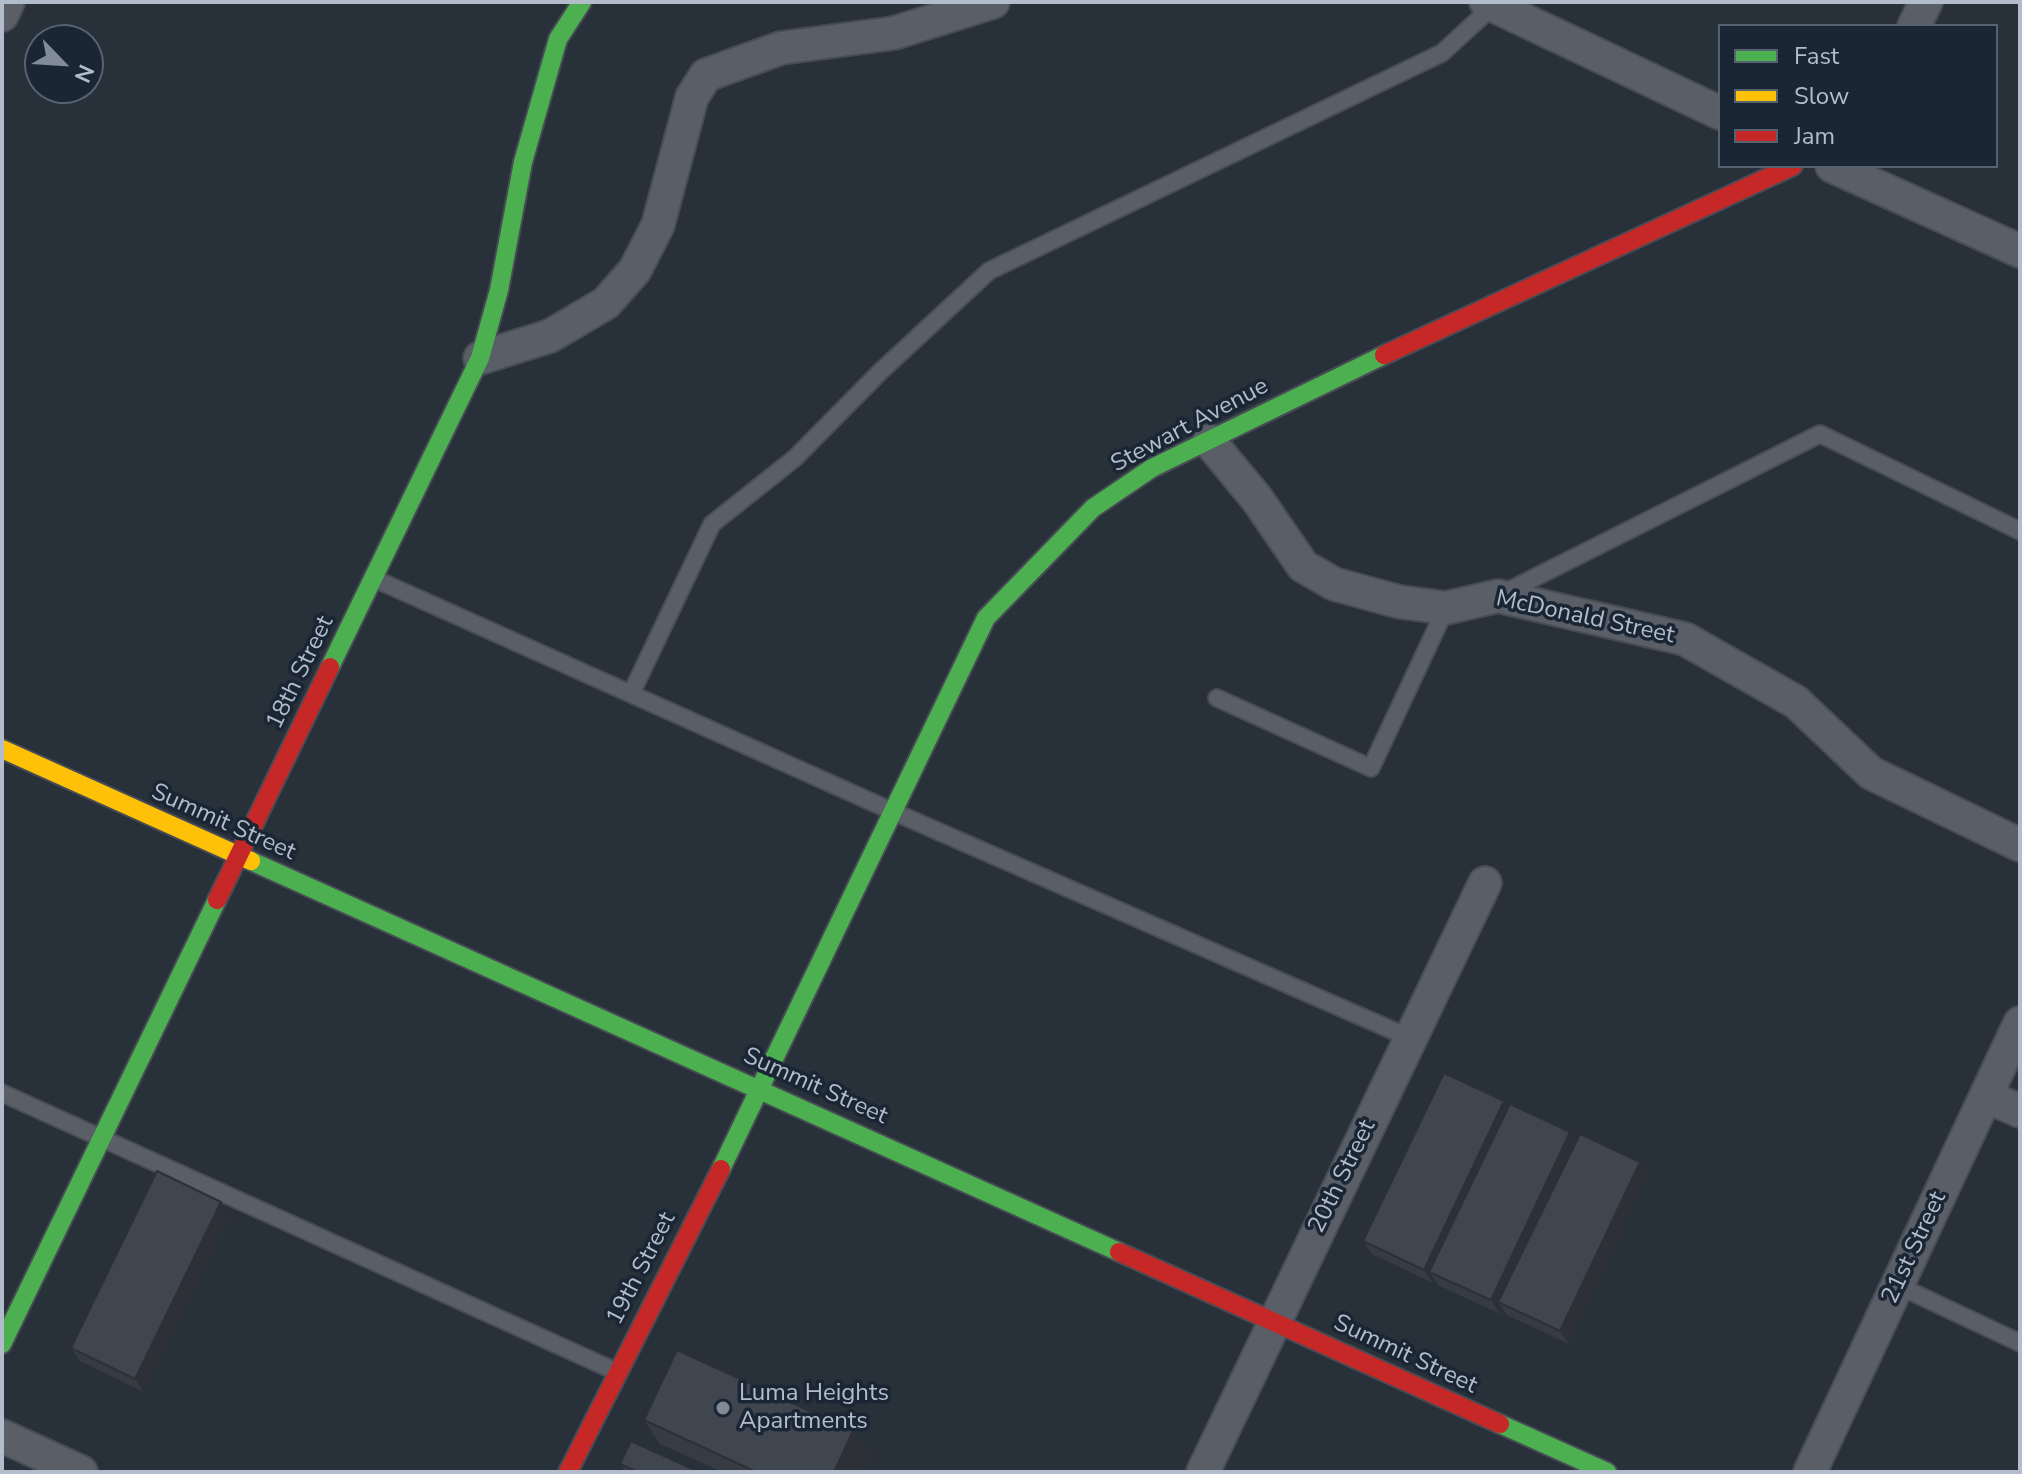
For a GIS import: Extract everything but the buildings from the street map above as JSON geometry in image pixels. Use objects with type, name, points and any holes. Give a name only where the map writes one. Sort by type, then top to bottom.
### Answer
[{"type":"street","points":[[2,15],[8,2]]},
{"type":"street","name":"18th Street","points":[[2,1344],[480,358],[499,290],[523,162],[549,70],[558,39],[582,2]]},
{"type":"street","points":[[480,358],[550,336],[606,303],[635,270],[658,225],[692,97],[706,75],[781,48],[894,33],[993,2]]},
{"type":"street","points":[[1915,24],[1926,2]]},
{"type":"street","points":[[1490,4],[1718,112]]},
{"type":"street","name":"Stewart Avenue","points":[[762,1088],[986,618],[1093,508],[1152,468],[1483,306],[1789,168]]},
{"type":"street","points":[[1842,168],[2020,251]]},
{"type":"street","name":"McDonald Street","points":[[1209,441],[1257,499],[1303,566],[1334,584],[1400,602],[1446,608],[1498,596],[1685,639],[1796,702],[1871,773],[2020,845]]},
{"type":"street","name":"Summit Street","points":[[2,749],[762,1088],[1607,1472]]},
{"type":"street","name":"20th Street","points":[[1203,1472],[1485,883]]},
{"type":"street","name":"21st Street","points":[[1810,1472],[2020,1023]]},
{"type":"street","name":"19th Street","points":[[568,1472],[762,1088]]},
{"type":"street","points":[[1986,1096],[2020,1111]]},
{"type":"street","points":[[2,1436],[81,1472]]},
{"type":"lane","points":[[631,694],[712,524],[795,458],[880,372],[989,271],[1442,53],[1490,4]]},
{"type":"lane","points":[[1498,596],[1820,434],[2020,531]]},
{"type":"lane","points":[[374,579],[1410,1038]]},
{"type":"lane","points":[[1217,698],[1371,768],[1446,608]]},
{"type":"lane","points":[[2,1093],[616,1372]]},
{"type":"lane","points":[[1897,1285],[2020,1343]]},
{"type":"traffic: fast","points":[[330,667],[480,358],[499,290],[523,162],[558,39],[582,2]]},
{"type":"traffic: fast","points":[[721,1169],[986,618],[1093,508],[1152,468],[1384,355]]},
{"type":"traffic: fast","points":[[251,861],[1119,1252]]},
{"type":"traffic: fast","points":[[2,1344],[217,900]]},
{"type":"traffic: fast","points":[[1500,1424],[1607,1472]]},
{"type":"traffic: slow","points":[[2,749],[251,861]]},
{"type":"traffic: jam","points":[[1384,355],[1789,168]]},
{"type":"traffic: jam","points":[[217,900],[330,667]]},
{"type":"traffic: jam","points":[[568,1472],[721,1169]]},
{"type":"traffic: jam","points":[[1119,1252],[1500,1424]]},
{"type":"place","name":"Luma Heights Apartments","points":[[723,1408]]}]
